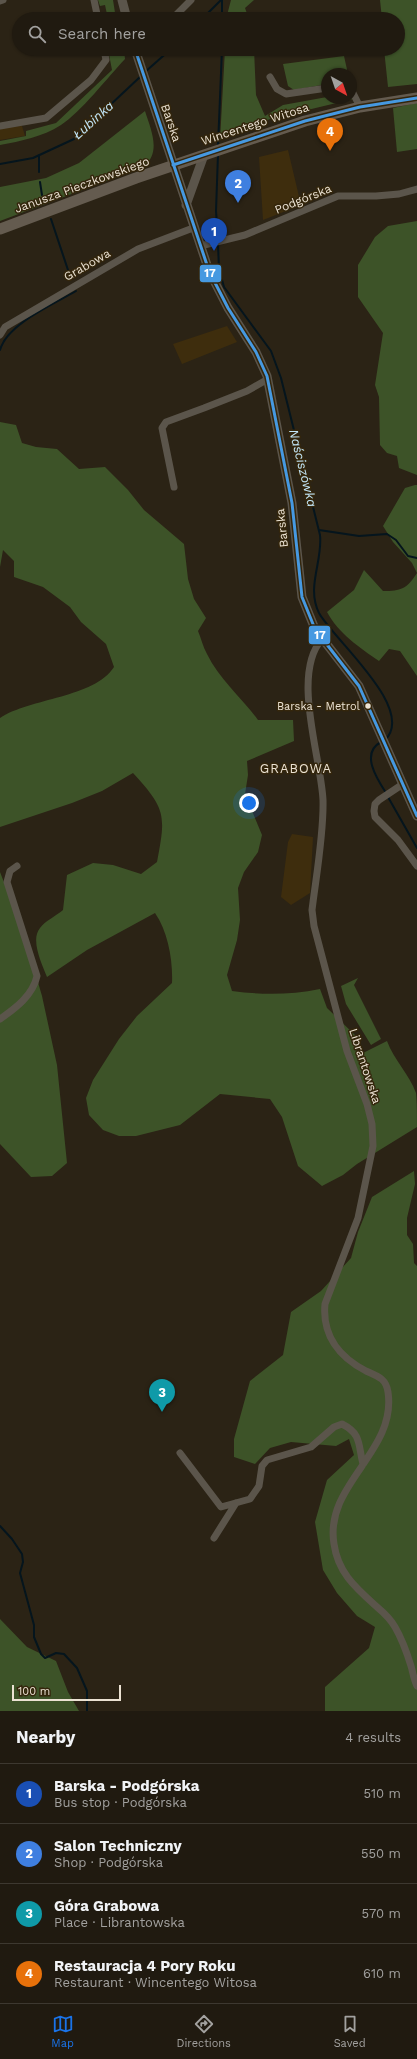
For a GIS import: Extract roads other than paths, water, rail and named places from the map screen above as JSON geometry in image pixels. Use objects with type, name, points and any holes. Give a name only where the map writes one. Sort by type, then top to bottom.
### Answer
[{"type":"main road","name":"Wincentego Witosa","points":[[173,165],[305,121],[360,107],[417,98]]},
{"type":"main road","name":"Janusza Pieczkowskiego","points":[[0,229],[173,165]]},
{"type":"street","points":[[94,0],[97,12]]},
{"type":"street","points":[[122,0],[125,12]]},
{"type":"street","points":[[179,12],[191,0]]},
{"type":"street","points":[[0,126],[46,118],[92,80],[106,60],[105,56]]},
{"type":"street","name":"Barska","points":[[137,56],[200,246],[217,288],[256,352],[268,380],[292,503],[302,598],[314,628],[359,686],[417,816]]},
{"type":"street","points":[[270,77],[277,89],[286,94],[321,89]]},
{"type":"street","points":[[357,101],[360,107]]},
{"type":"street","points":[[186,205],[208,154]]},
{"type":"street","name":"Podgórska","points":[[200,246],[244,235],[338,196],[376,196],[399,194],[417,190]]},
{"type":"street","name":"Grabowa","points":[[0,335],[5,327],[138,249],[194,228]]},
{"type":"street","points":[[174,487],[162,428],[166,422],[204,408],[268,380]]},
{"type":"street","name":"Librantowska","points":[[322,639],[312,654],[308,700],[322,801],[312,910],[314,926],[347,1051],[367,1104],[372,1124],[373,1146],[358,1218],[325,1304],[324,1315],[326,1328],[333,1342],[355,1364],[380,1377],[386,1383],[389,1392],[388,1412],[383,1431],[375,1449],[344,1492],[338,1505],[334,1524],[334,1544],[339,1562],[350,1582],[395,1625],[411,1665],[417,1686]]},
{"type":"street","points":[[403,784],[375,804],[375,817],[398,840],[417,866]]},
{"type":"street","points":[[0,1019],[20,1004],[31,992],[37,976],[7,882],[10,871],[17,866]]},
{"type":"street","points":[[180,1454],[221,1507],[250,1500],[259,1486],[262,1466],[268,1460],[311,1447],[334,1427],[342,1424],[353,1429],[358,1439],[363,1464]]},
{"type":"street","points":[[214,1538],[236,1504]]},
{"type":"waterway","name":"Łubinka","points":[[209,12],[221,0]]},
{"type":"waterway","name":"Naściszówka","points":[[222,0],[222,12]]},
{"type":"waterway","name":"Łubinka","points":[[145,72],[163,56]]},
{"type":"waterway","name":"Naściszówka","points":[[218,146],[222,56]]},
{"type":"waterway","name":"Łubinka","points":[[0,164],[33,158],[74,139],[141,76]]},
{"type":"waterway","name":"Naściszówka","points":[[218,154],[216,211],[218,240]]},
{"type":"waterway","points":[[39,155],[39,172]]},
{"type":"waterway","points":[[40,182],[42,195]]},
{"type":"waterway","points":[[51,219],[71,279]]},
{"type":"waterway","name":"Naściszówka","points":[[218,244],[219,269],[224,287],[271,351],[281,378],[320,535],[319,554],[314,584],[315,603],[319,613],[327,625],[354,656],[382,693],[390,711],[392,727],[385,740]]},
{"type":"waterway","points":[[0,350],[4,341],[21,323],[76,291]]},
{"type":"waterway","points":[[319,530],[359,536],[387,534],[396,540],[408,556],[417,558]]},
{"type":"waterway","name":"Naściszówka","points":[[381,742],[375,747],[371,759],[378,781],[386,793]]},
{"type":"waterway","name":"Naściszówka","points":[[388,797],[417,848]]},
{"type":"waterway","points":[[0,1526],[12,1539],[22,1554],[23,1562],[20,1573],[34,1625],[34,1637],[41,1654],[45,1658],[56,1653],[64,1654],[77,1668],[87,1691],[87,1711]]},
{"type":"place","name":"Restauracja 4 Pory Roku","points":[[330,151]]},
{"type":"place","name":"Salon Techniczny","points":[[238,203]]},
{"type":"place","name":"Barska - Podgórska","points":[[214,251]]},
{"type":"place","name":"Barska - Metrol","points":[[368,706]]},
{"type":"place","name":"Góra Grabowa","points":[[162,1412]]},
{"type":"district","name":"GRABOWA","points":[[296,768]]}]
